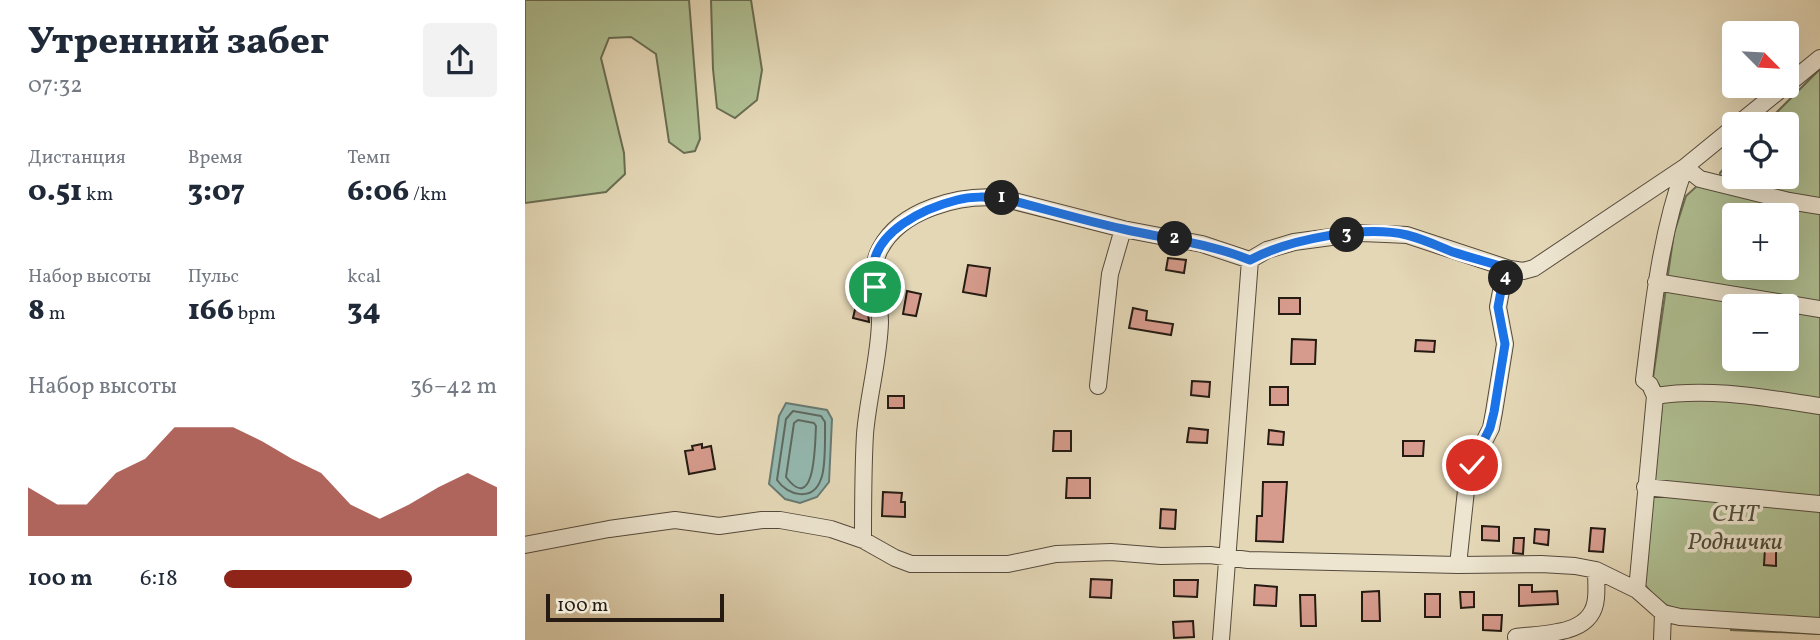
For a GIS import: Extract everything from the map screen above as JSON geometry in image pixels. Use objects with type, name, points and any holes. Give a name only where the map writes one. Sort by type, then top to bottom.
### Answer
[{"type":"street","points":[[1799,75],[1820,58]]},
{"type":"street","points":[[1753,112],[1770,98]]},
{"type":"street","points":[[1250,260],[1268,250],[1294,242],[1361,233],[1386,234],[1407,235],[1523,271],[1534,268],[1685,167],[1722,137]]},
{"type":"street","points":[[1685,167],[1700,179],[1820,206]]},
{"type":"street","points":[[1637,590],[1655,396],[1650,385],[1644,380],[1656,282],[1672,203],[1685,167]]},
{"type":"street","points":[[863,540],[865,432],[880,323],[873,269],[882,245],[894,229],[934,208],[959,199],[983,196],[1015,201],[1123,229],[1202,244],[1250,260]]},
{"type":"street","points":[[1098,386],[1110,274],[1123,229]]},
{"type":"street","points":[[1221,640],[1250,260]]},
{"type":"street","points":[[1458,565],[1467,481],[1490,428],[1494,412],[1505,344],[1498,307],[1510,269]]},
{"type":"street","points":[[1656,282],[1820,309]]},
{"type":"street","points":[[1655,396],[1681,391],[1748,396],[1820,406]]},
{"type":"street","points":[[1645,487],[1820,504]]},
{"type":"street","points":[[525,545],[675,520],[719,526],[780,520],[831,529],[863,540],[911,564],[1009,564],[1056,554],[1099,552],[1458,565],[1575,566],[1596,570],[1637,590],[1663,613],[1680,617],[1820,626]]},
{"type":"street","points":[[1516,637],[1574,628],[1585,623],[1596,600],[1596,570]]},
{"type":"street","points":[[1662,640],[1663,613]]},
{"type":"green space","points":[[525,0],[689,0],[700,139],[695,151],[684,153],[669,142],[656,54],[631,37],[609,38],[601,58],[624,153],[625,174],[606,192],[525,203]]},
{"type":"green space","points":[[711,0],[751,0],[762,70],[757,100],[735,118],[717,108]]},
{"type":"green space","name":"СНТ Роднички","points":[[1820,69],[1820,634],[1731,630],[1729,613],[1675,609],[1659,602],[1644,584],[1662,406],[1659,385],[1653,378],[1674,233],[1686,196],[1698,185],[1719,191],[1722,171],[1722,189],[1799,189],[1799,112],[1777,112],[1791,98],[1799,98],[1799,90]]},
{"type":"water","points":[[786,403],[827,410],[832,419],[829,482],[817,497],[800,503],[785,499],[769,484],[779,416]]},
{"type":"building","points":[[1168,258],[1186,260],[1184,273],[1166,270]]},
{"type":"building","points":[[968,265],[990,268],[986,296],[963,292]]},
{"type":"building","points":[[907,291],[921,294],[916,316],[903,314]]},
{"type":"building","points":[[1279,298],[1300,298],[1300,314],[1279,314]]},
{"type":"building","points":[[857,301],[867,303],[869,322],[853,318]]},
{"type":"building","points":[[1133,308],[1147,311],[1146,320],[1173,324],[1171,335],[1129,328]]},
{"type":"building","points":[[1292,339],[1316,340],[1315,364],[1291,364]]},
{"type":"building","points":[[1416,340],[1435,341],[1434,352],[1415,351]]},
{"type":"building","points":[[1192,381],[1210,382],[1209,397],[1191,395]]},
{"type":"building","points":[[1270,387],[1288,387],[1288,405],[1270,405]]},
{"type":"building","points":[[888,396],[904,396],[904,408],[888,408]]},
{"type":"building","points":[[1189,428],[1208,430],[1207,443],[1187,442]]},
{"type":"building","points":[[1269,430],[1284,432],[1283,445],[1268,444]]},
{"type":"building","points":[[1054,431],[1071,431],[1071,451],[1053,451]]},
{"type":"building","points":[[1403,441],[1424,441],[1423,456],[1403,456]]},
{"type":"building","points":[[702,444],[702,448],[711,446],[715,469],[689,474],[685,451],[693,450],[692,446]]},
{"type":"building","points":[[1067,478],[1090,478],[1090,498],[1066,498]]},
{"type":"building","points":[[1263,482],[1287,482],[1283,542],[1256,541],[1257,516],[1262,516]]},
{"type":"building","points":[[883,492],[902,493],[901,502],[905,502],[905,517],[882,516]]},
{"type":"building","points":[[1161,509],[1176,510],[1175,529],[1160,528]]},
{"type":"building","points":[[1482,526],[1499,527],[1499,541],[1482,540]]},
{"type":"building","points":[[1591,528],[1605,529],[1603,552],[1589,551]]},
{"type":"building","points":[[1535,529],[1549,530],[1548,545],[1534,543]]},
{"type":"building","points":[[1514,538],[1524,538],[1523,554],[1513,553]]},
{"type":"building","points":[[1765,548],[1776,549],[1776,566],[1764,565]]},
{"type":"building","points":[[1091,579],[1112,580],[1111,598],[1090,597]]},
{"type":"building","points":[[1174,580],[1198,580],[1197,597],[1174,596]]},
{"type":"building","points":[[1255,585],[1277,587],[1276,606],[1254,605]]},
{"type":"building","points":[[1519,585],[1532,585],[1532,592],[1557,591],[1558,604],[1519,606]]},
{"type":"building","points":[[1379,591],[1380,621],[1362,621],[1362,592]]},
{"type":"building","points":[[1460,592],[1474,592],[1474,607],[1461,608]]},
{"type":"building","points":[[1425,594],[1440,594],[1440,617],[1425,617]]},
{"type":"building","points":[[1300,595],[1315,595],[1316,626],[1301,626]]},
{"type":"building","points":[[1483,615],[1502,615],[1501,631],[1483,630]]},
{"type":"building","points":[[1193,621],[1194,637],[1174,638],[1173,622]]},
{"type":"route","points":[[875,287],[873,269],[877,256],[894,229],[934,208],[959,199],[983,196],[1002,198],[1123,229],[1202,244],[1250,260],[1268,250],[1294,242],[1361,233],[1407,235],[1510,269],[1498,307],[1505,344],[1494,412],[1490,428],[1472,465]]}]
